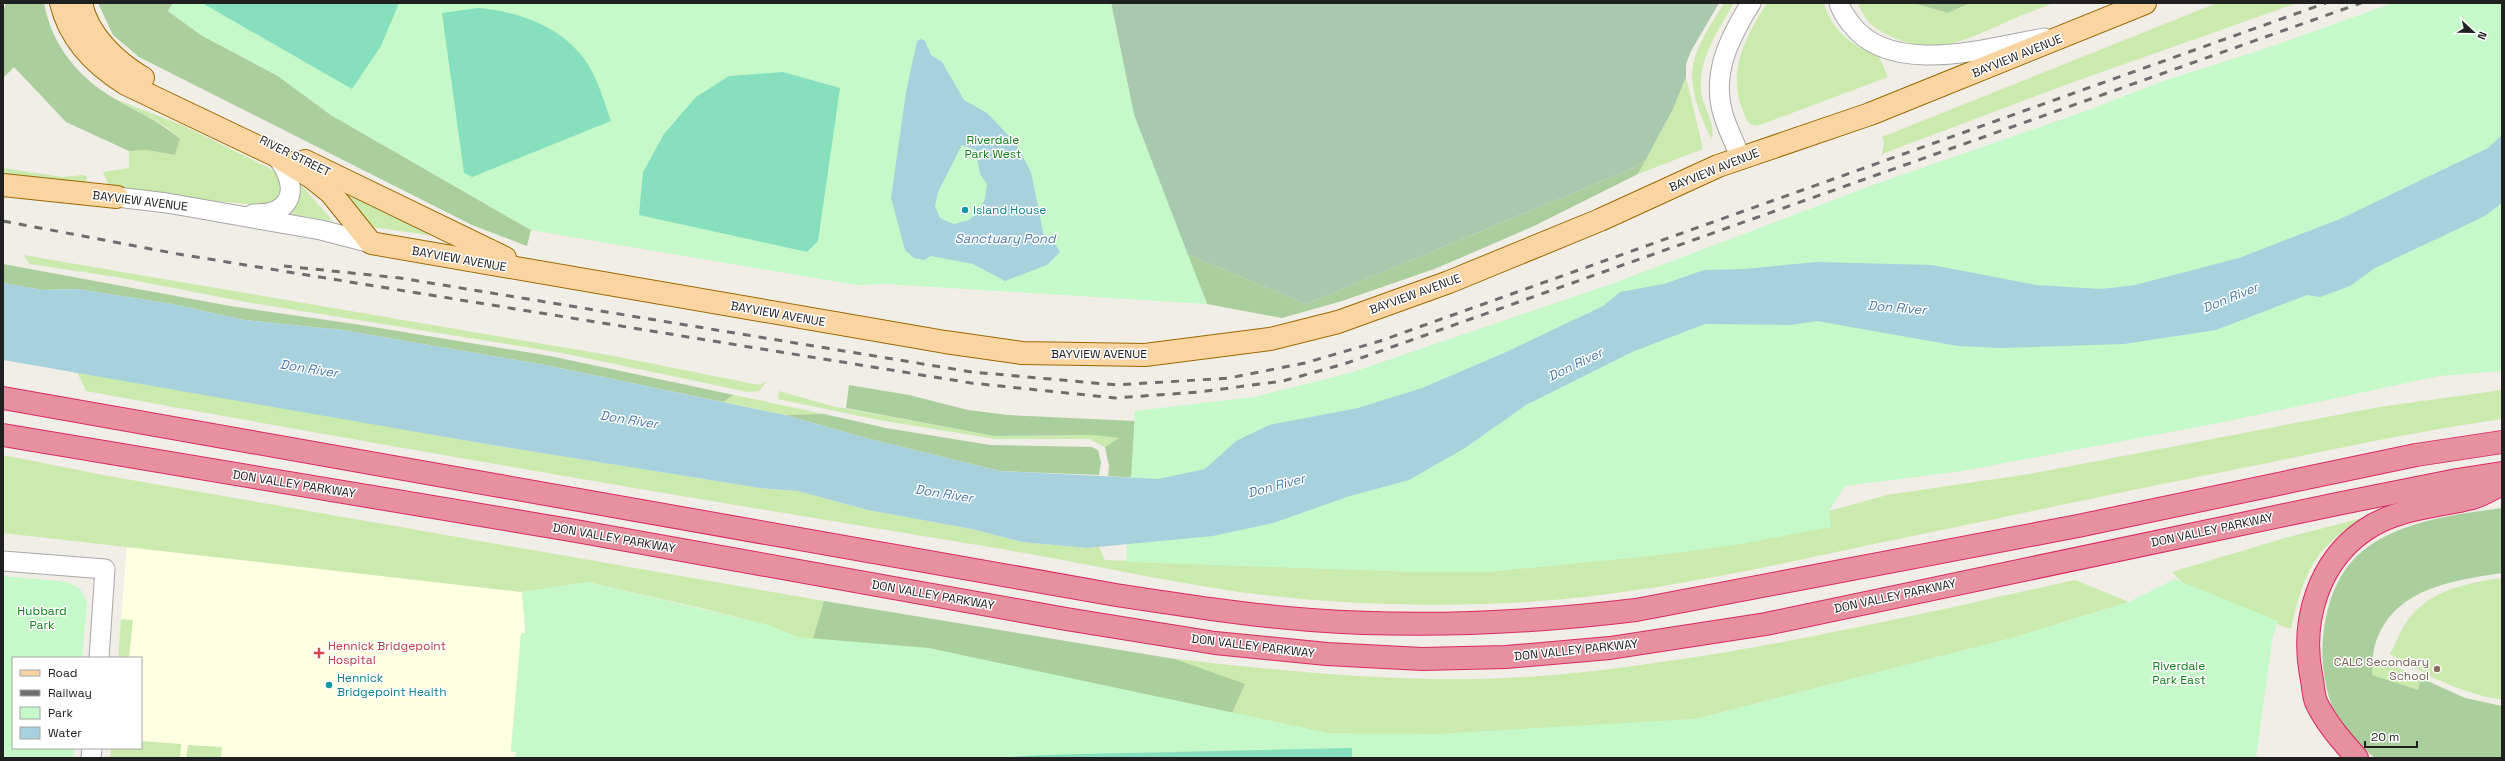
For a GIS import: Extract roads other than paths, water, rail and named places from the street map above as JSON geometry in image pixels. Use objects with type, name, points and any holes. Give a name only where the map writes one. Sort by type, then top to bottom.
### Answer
[{"type":"highway","points":[[3,398],[1124,596],[1202,608],[1311,620],[1403,624],[1553,619],[1644,608],[2078,526],[2416,455],[2502,442]]},
{"type":"highway","name":"DON VALLEY PARKWAY","points":[[3,435],[576,531],[1074,621],[1215,643],[1327,654],[1422,659],[1506,656],[1610,648],[1766,624],[2342,503],[2457,480],[2502,473]]},
{"type":"highway","points":[[2357,758],[2333,732],[2316,700],[2307,642],[2311,609],[2321,580],[2340,553],[2365,530],[2405,511],[2472,498],[2502,484]]},
{"type":"main road","name":"RIVER STREET","points":[[61,3],[77,40],[90,57],[103,70],[126,84],[275,155],[312,177],[330,193],[371,243]]},
{"type":"main road","name":"RIVER STREET","points":[[81,3],[98,41],[120,62],[141,76],[228,123],[483,249],[539,273]]},
{"type":"main road","name":"BAYVIEW AVENUE","points":[[371,243],[945,342],[1014,352],[1078,355],[1145,355],[1270,339],[1338,322],[1464,276],[1600,220],[1740,157],[1870,114],[2145,3]]},
{"type":"main road","name":"BAYVIEW AVENUE","points":[[3,185],[117,197]]},
{"type":"street","points":[[1740,157],[1723,114],[1719,94],[1720,73],[1725,53],[1734,33],[1751,3]]},
{"type":"street","points":[[1839,3],[1840,9],[1857,31],[1879,46],[1905,53],[1939,56],[2076,32]]},
{"type":"street","name":"RIVER STREET","points":[[236,215],[267,213],[282,206],[288,196],[290,182],[288,172],[275,155]]},
{"type":"street","name":"BAYVIEW AVENUE","points":[[117,197],[167,203],[321,230],[371,243]]},
{"type":"street","points":[[3,561],[105,569],[99,657]]},
{"type":"water","name":"Sanctuary Pond","points":[[921,39],[925,41],[931,55],[942,62],[964,100],[987,113],[1015,142],[1031,172],[1045,241],[1056,245],[1060,252],[1047,265],[1005,281],[973,264],[931,256],[924,260],[914,258],[905,250],[891,198],[906,92],[917,41]],"holes":[[[962,145],[976,150],[980,174],[987,184],[985,199],[978,212],[969,220],[954,224],[940,218],[935,206],[938,192]]]},
{"type":"water","name":"Don River","points":[[2502,135],[2502,203],[2485,216],[2375,268],[2350,286],[2320,297],[2307,295],[2216,330],[2124,344],[1999,348],[1958,346],[1817,321],[1791,325],[1705,324],[1632,352],[1526,405],[1465,448],[1409,480],[1350,496],[1273,523],[1213,536],[1087,548],[1022,542],[972,529],[868,510],[798,491],[760,488],[492,445],[3,360],[3,283],[43,290],[77,289],[172,304],[244,320],[342,330],[545,365],[785,415],[866,438],[1000,471],[1158,479],[1205,469],[1236,441],[1269,425],[1358,408],[1422,388],[1504,353],[1603,306],[1620,292],[1664,284],[1704,270],[1745,269],[1816,262],[1932,265],[2036,285],[2101,289],[2135,285],[2239,258],[2340,219],[2488,148]]},
{"type":"railway","points":[[284,266],[400,278],[972,372],[1117,385],[1229,378],[1305,363],[1380,341],[2326,3]]},
{"type":"railway","points":[[3,221],[178,254],[971,383],[1115,398],[1199,392],[1283,381],[1344,364],[2361,3]]},
{"type":"place","name":"Island House","points":[[965,210]]},
{"type":"place","name":"Hennick Bridgepoint Hospital","points":[[319,653]]},
{"type":"place","name":"CALC Secondary School","points":[[2437,669]]},
{"type":"place","name":"Hennick Bridgepoint Health","points":[[329,685]]},
{"type":"park label","name":"Riverdale Park West","points":[[993,147]]},
{"type":"park label","name":"Hubbard Park","points":[[42,618]]},
{"type":"park label","name":"Riverdale Park East","points":[[2179,673]]}]
